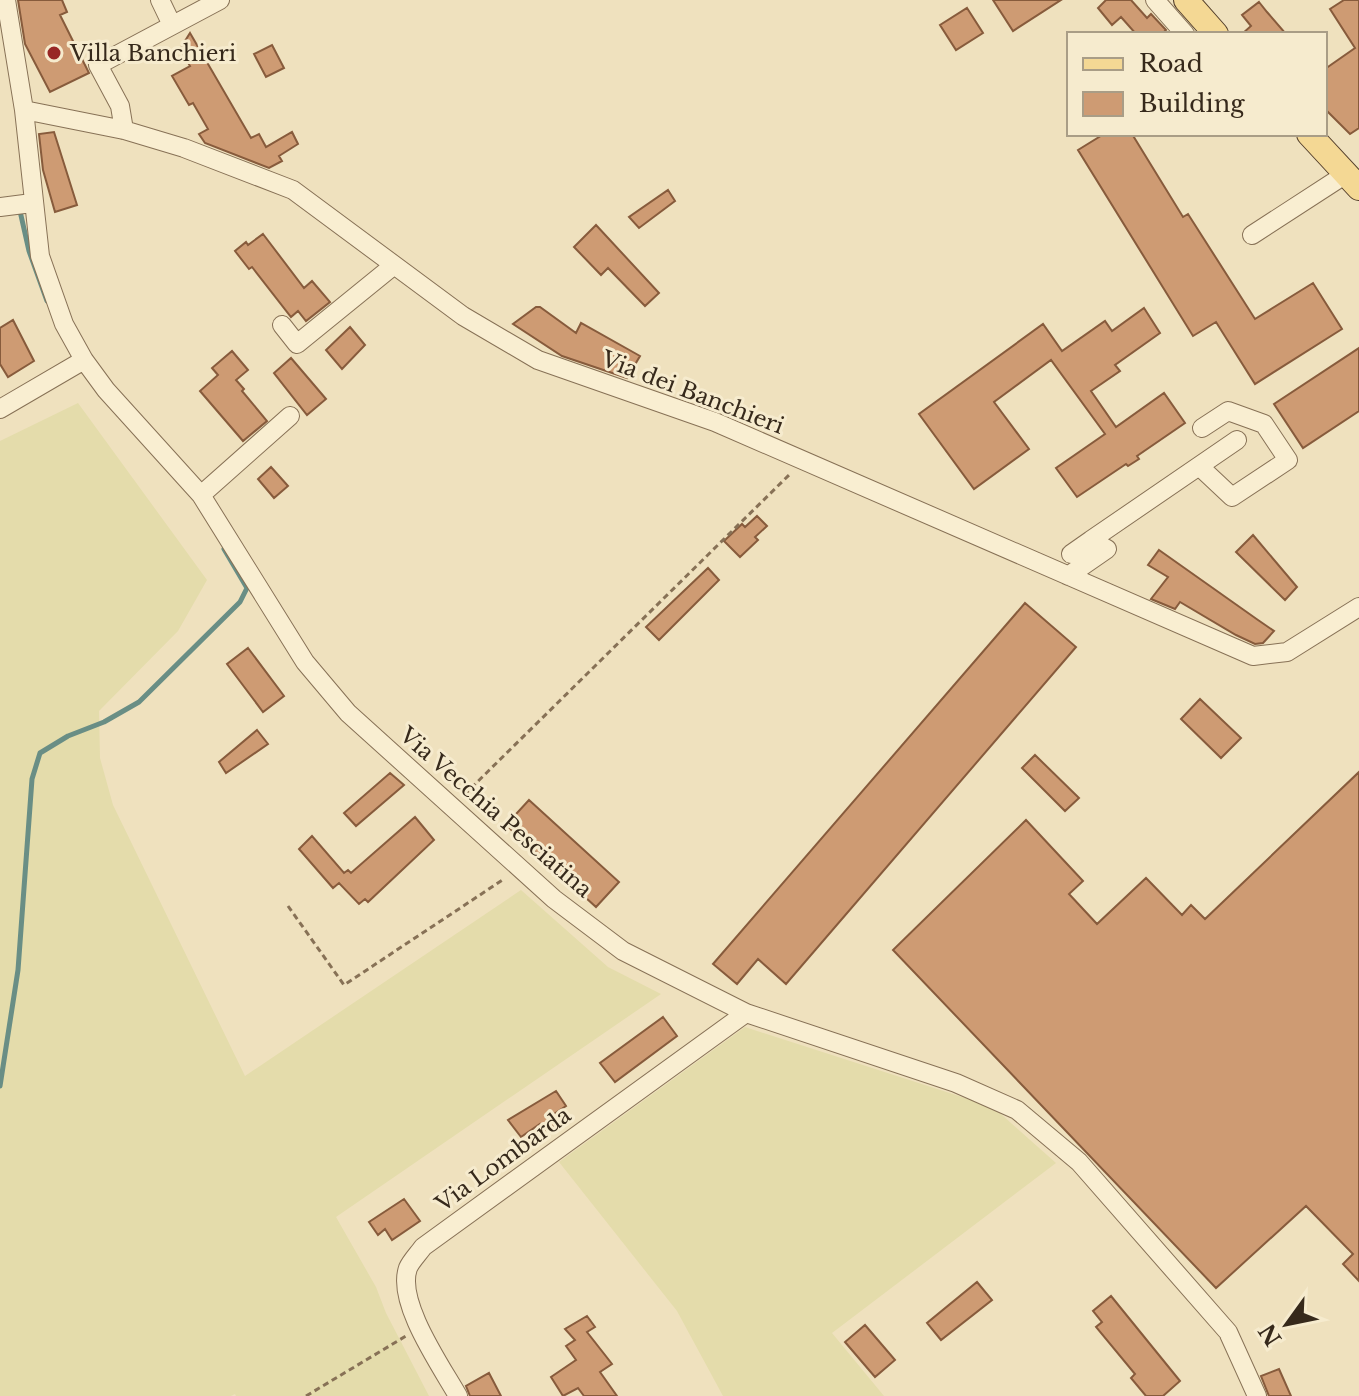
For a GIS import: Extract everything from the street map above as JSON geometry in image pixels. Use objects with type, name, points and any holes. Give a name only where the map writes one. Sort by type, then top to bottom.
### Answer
[{"type":"main road","points":[[1186,0],[1214,32]]},
{"type":"main road","points":[[1311,136],[1352,181]]},
{"type":"street","name":"Via Vecchia Pesciatina","points":[[6,0],[24,110],[40,256],[49,288],[79,363],[201,495],[305,662],[348,713],[554,899],[623,951],[746,1013],[956,1083],[1017,1110],[1079,1162],[1228,1332],[1257,1396]]},
{"type":"street","points":[[160,0],[172,25]]},
{"type":"street","points":[[124,130],[120,106],[98,65],[220,0]]},
{"type":"street","points":[[1155,0],[1183,32]]},
{"type":"street","name":"Via dei Banchieri","points":[[24,110],[124,130],[184,148],[293,190],[463,316],[538,360],[715,422],[1253,656],[1287,652],[1359,607]]},
{"type":"street","points":[[1252,235],[1352,181]]},
{"type":"street","points":[[0,207],[32,203]]},
{"type":"street","points":[[282,325],[297,344],[393,266]]},
{"type":"street","points":[[0,409],[79,363]]},
{"type":"street","points":[[1199,466],[1232,497],[1288,460],[1264,424],[1228,411],[1202,428]]},
{"type":"street","points":[[201,495],[290,416]]},
{"type":"street","points":[[1071,554],[1237,440]]},
{"type":"street","points":[[1068,576],[1107,549],[1091,540]]},
{"type":"street","name":"Via Lombarda","points":[[458,1396],[420,1327],[406,1294],[408,1268],[423,1247],[746,1013]]},
{"type":"path","points":[[452,806],[803,461]]},
{"type":"path","points":[[288,906],[344,985],[520,868]]},
{"type":"path","points":[[306,1396],[420,1327]]},
{"type":"shaded area","points":[[78,403],[207,580],[178,631],[99,711],[100,758],[113,805],[245,1076],[521,890],[608,967],[661,994],[336,1217],[376,1287],[429,1396],[0,1396],[0,441]]},
{"type":"shaded area","points":[[745,1027],[993,1107],[1056,1163],[832,1333],[884,1396],[723,1396],[677,1311],[559,1162]]},
{"type":"building","name":"Villa Banchieri","points":[[18,0],[62,0],[67,12],[60,15],[89,73],[50,92],[25,44]]},
{"type":"building","points":[[993,0],[1061,0],[1013,31]]},
{"type":"building","points":[[1106,0],[1131,0],[1147,18],[1151,14],[1166,30],[1134,32],[1121,17],[1112,25],[1098,8]]},
{"type":"building","points":[[1344,0],[1359,0],[1359,128],[1350,134],[1327,111],[1327,68],[1355,48],[1330,9]]},
{"type":"building","points":[[1259,2],[1284,32],[1244,32],[1251,26],[1242,15]]},
{"type":"building","points":[[967,8],[983,33],[956,50],[940,25]]},
{"type":"building","points":[[190,33],[251,138],[259,134],[266,147],[292,132],[298,144],[279,156],[282,161],[269,168],[205,143],[199,134],[208,129],[172,76],[190,66],[180,49]]},
{"type":"building","points":[[272,45],[284,68],[266,77],[254,54]]},
{"type":"building","points":[[54,132],[77,205],[55,212],[43,170],[39,134]]},
{"type":"building","points":[[1101,136],[1133,136],[1183,217],[1188,214],[1255,319],[1313,283],[1342,329],[1255,384],[1216,322],[1193,336],[1078,150]]},
{"type":"building","points":[[668,190],[675,201],[639,228],[629,217]]},
{"type":"building","points":[[596,225],[659,293],[645,306],[608,268],[601,275],[574,247]]},
{"type":"building","points":[[263,234],[304,288],[312,281],[330,302],[306,321],[298,311],[291,317],[252,267],[249,269],[235,251]]},
{"type":"building","points":[[536,307],[576,333],[581,323],[640,356],[627,378],[562,356],[513,324]]},
{"type":"building","points":[[1144,308],[1160,333],[1115,365],[1120,371],[1091,391],[1116,427],[1164,393],[1185,423],[1137,456],[1139,459],[1128,466],[1126,464],[1077,497],[1056,468],[1105,434],[1051,360],[994,402],[1029,449],[974,489],[919,414],[1043,324],[1062,351],[1105,321],[1112,331]]},
{"type":"building","points":[[13,320],[34,361],[8,377],[0,364],[0,328]]},
{"type":"building","points":[[350,327],[365,345],[342,369],[326,350]]},
{"type":"building","points":[[1359,348],[1359,411],[1303,448],[1274,404]]},
{"type":"building","points":[[232,351],[248,370],[236,380],[267,421],[243,441],[200,391],[218,375],[212,368]]},
{"type":"building","points":[[291,358],[326,399],[307,415],[274,373]]},
{"type":"building","points":[[271,467],[288,486],[274,498],[258,479]]},
{"type":"building","points":[[757,516],[767,526],[755,537],[758,540],[740,557],[724,541],[742,524],[745,527]]},
{"type":"building","points":[[1253,535],[1297,587],[1285,600],[1236,552]]},
{"type":"building","points":[[1159,550],[1274,631],[1263,643],[1255,644],[1180,602],[1175,609],[1151,599],[1168,577],[1148,565]]},
{"type":"building","points":[[708,568],[719,580],[659,640],[646,627]]},
{"type":"building","points":[[1025,603],[1076,647],[786,984],[758,959],[737,984],[713,964]]},
{"type":"building","points":[[248,648],[284,696],[263,712],[227,664]]},
{"type":"building","points":[[1200,699],[1241,738],[1221,758],[1181,719]]},
{"type":"building","points":[[257,730],[268,744],[226,773],[219,762]]},
{"type":"building","points":[[1035,755],[1079,798],[1065,811],[1022,768]]},
{"type":"building","points":[[1359,772],[1359,1281],[1343,1264],[1353,1254],[1306,1206],[1216,1288],[893,950],[1026,820],[1083,881],[1069,894],[1097,924],[1146,878],[1182,915],[1191,905],[1205,919]]},
{"type":"building","points":[[390,773],[404,785],[356,826],[344,813]]},
{"type":"building","points":[[529,800],[619,882],[596,907],[506,825]]},
{"type":"building","points":[[415,817],[434,840],[368,902],[365,899],[359,904],[339,883],[333,888],[299,849],[312,836],[344,873],[348,870],[351,873]]},
{"type":"building","points":[[663,1017],[677,1036],[615,1082],[600,1063]]},
{"type":"building","points":[[556,1091],[566,1106],[551,1116],[556,1124],[545,1131],[540,1124],[521,1137],[508,1120]]},
{"type":"building","points":[[404,1199],[420,1221],[392,1240],[385,1229],[378,1235],[369,1222]]},
{"type":"building","points":[[977,1282],[992,1300],[941,1340],[927,1323]]},
{"type":"building","points":[[1111,1296],[1180,1381],[1163,1396],[1146,1396],[1131,1378],[1135,1374],[1096,1327],[1102,1322],[1093,1311]]},
{"type":"building","points":[[587,1316],[595,1327],[587,1332],[612,1364],[600,1372],[617,1396],[584,1396],[578,1388],[563,1396],[551,1377],[576,1360],[566,1346],[575,1340],[565,1329]]},
{"type":"building","points":[[865,1325],[895,1360],[875,1377],[845,1342]]},
{"type":"building","points":[[1279,1369],[1291,1396],[1269,1396],[1261,1376]]},
{"type":"building","points":[[489,1373],[501,1396],[470,1396],[466,1386]]},
{"type":"waterway","points":[[20,211],[29,251],[47,301]]},
{"type":"waterway","points":[[0,1086],[18,970],[32,779],[40,753],[139,702],[240,602],[247,588],[224,549]]},
{"type":"place","name":"Villa Banchieri","points":[[54,53]]}]
